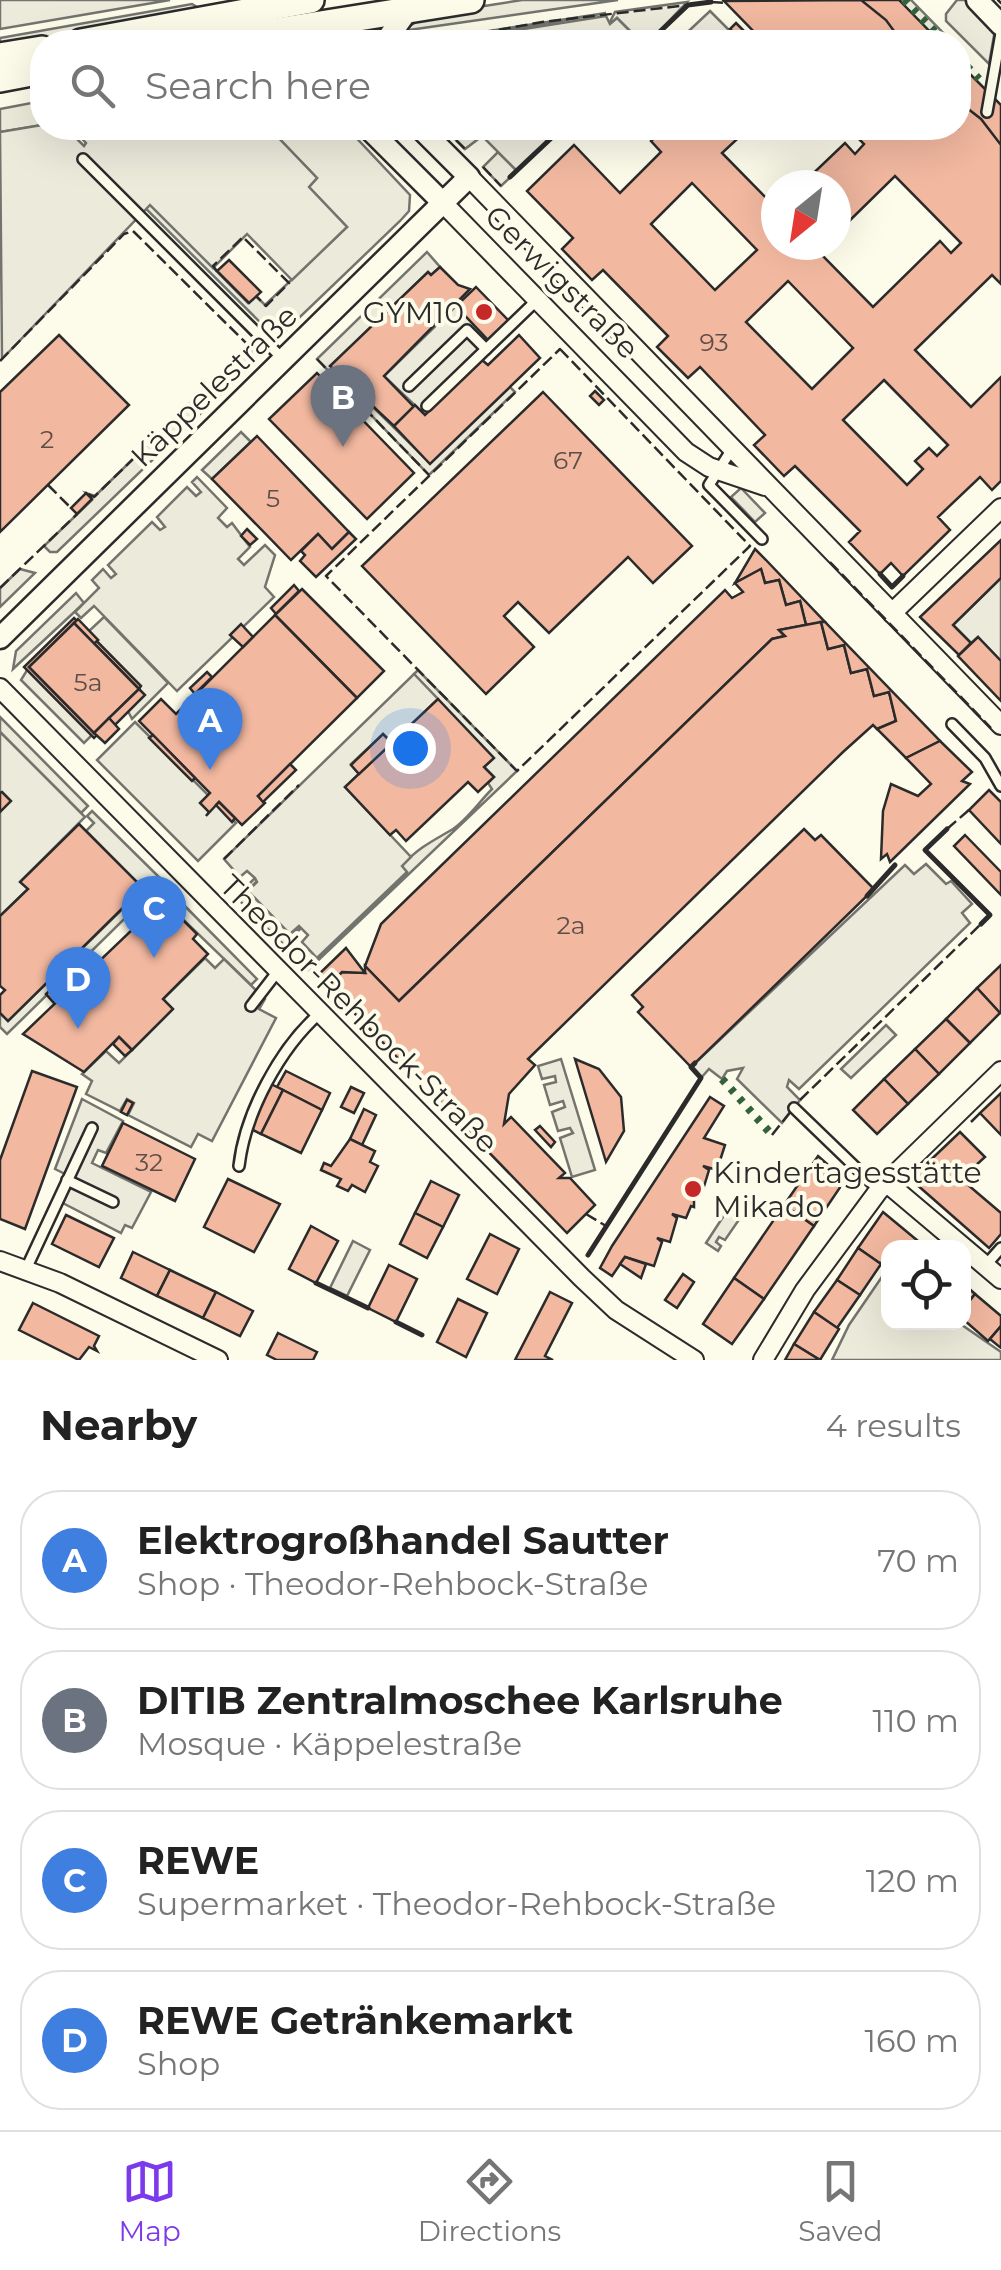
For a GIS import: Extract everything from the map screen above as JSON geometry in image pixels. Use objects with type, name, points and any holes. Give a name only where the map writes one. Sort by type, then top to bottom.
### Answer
[{"type":"main road","points":[[174,30],[313,12],[408,10],[471,0]]},
{"type":"main road","points":[[291,30],[313,12]]},
{"type":"main road","points":[[0,56],[30,51]]},
{"type":"main road","points":[[0,79],[30,73]]},
{"type":"street","points":[[976,0],[1001,29]]},
{"type":"street","points":[[393,30],[408,10]]},
{"type":"street","name":"Gerwigstraße","points":[[380,140],[686,452],[719,470],[758,482],[781,498]]},
{"type":"street","name":"Gerwigstraße","points":[[432,140],[734,446],[1001,726]]},
{"type":"street","name":"Käppelestraße","points":[[0,638],[469,177]]},
{"type":"street","points":[[892,613],[1001,508]]},
{"type":"street","name":"Theodor-Rehbock-Straße","points":[[0,688],[609,1304],[694,1360]]},
{"type":"street","points":[[762,1360],[805,1290],[882,1186],[1001,1071]]},
{"type":"street","points":[[882,1186],[1001,1279]]},
{"type":"street","points":[[0,1261],[26,1269],[218,1360]]},
{"type":"lane","points":[[986,112],[1001,29]]},
{"type":"lane","points":[[82,159],[284,360]]},
{"type":"lane","points":[[428,406],[538,299]]},
{"type":"lane","points":[[408,386],[467,330],[486,349]]},
{"type":"lane","points":[[734,446],[709,485],[762,539]]},
{"type":"lane","points":[[952,724],[986,758],[992,777],[1001,786]]},
{"type":"lane","points":[[251,1006],[278,971]]},
{"type":"lane","points":[[239,1166],[242,1137],[294,1036],[320,1013]]},
{"type":"lane","points":[[794,1108],[882,1186]]},
{"type":"lane","points":[[26,1269],[92,1128]]},
{"type":"lane","points":[[68,1180],[113,1202]]},
{"type":"lane","points":[[985,1266],[1001,1248]]},
{"type":"shaded area","points":[[0,0],[170,0],[0,29]]},
{"type":"shaded area","points":[[522,0],[618,0],[404,30],[427,15]]},
{"type":"shaded area","points":[[897,0],[911,0],[940,30],[926,30]]},
{"type":"shaded area","points":[[957,0],[966,0],[995,30],[989,64],[971,46],[971,30],[955,30],[946,21],[946,14]]},
{"type":"shaded area","points":[[687,2],[660,30],[629,30],[617,18],[608,26],[615,12]]},
{"type":"shaded area","points":[[192,4],[202,10],[98,30],[45,30]]},
{"type":"shaded area","points":[[710,11],[729,30],[690,30]]},
{"type":"shaded area","points":[[606,13],[510,30],[495,30]]},
{"type":"shaded area","points":[[606,16],[610,24],[617,18],[629,30],[518,30]]},
{"type":"shaded area","points":[[30,33],[30,43],[0,49],[0,38]]},
{"type":"shaded area","points":[[30,103],[30,127],[0,132],[0,109]]},
{"type":"shaded area","points":[[30,127],[30,140],[78,140],[84,146],[83,140],[281,140],[317,178],[309,187],[347,227],[292,280],[247,234],[213,268],[150,205],[2,359],[0,132]]},
{"type":"shaded area","points":[[281,140],[358,140],[410,195],[409,211],[277,339],[114,177],[119,172],[248,303],[256,296],[265,305],[347,227],[309,187],[317,178]]},
{"type":"shaded area","points":[[456,140],[477,140],[465,149]]},
{"type":"shaded area","points":[[486,140],[548,141],[517,171]]},
{"type":"shaded area","points":[[498,152],[517,171],[501,186],[483,167]]},
{"type":"shaded area","points":[[427,252],[440,267],[431,275],[428,272],[331,366],[430,463],[510,387],[515,392],[429,475],[317,359]]},
{"type":"shaded area","points":[[456,306],[495,347],[425,415],[384,376]]},
{"type":"shaded area","points":[[249,346],[256,360],[57,552],[50,552],[44,546],[92,500],[86,493],[95,496]]},
{"type":"shaded area","points":[[241,432],[251,442],[212,479],[202,470]]},
{"type":"shaded area","points":[[197,477],[227,508],[218,518],[227,527],[232,523],[250,547],[238,559],[244,565],[265,545],[275,555],[265,587],[274,597],[177,691],[94,606],[81,618],[75,612],[99,588],[92,580],[103,569],[111,578],[116,574],[108,565],[152,522],[160,530],[165,527],[157,517],[187,487],[196,496],[201,492],[192,482]]},
{"type":"shaded area","points":[[741,488],[765,513],[755,522],[731,497]]},
{"type":"shaded area","points":[[20,569],[35,573],[0,607],[0,588]]},
{"type":"shaded area","points":[[1001,578],[1001,661],[978,637],[971,643],[953,625]]},
{"type":"shaded area","points":[[76,593],[84,603],[13,669],[16,651]]},
{"type":"shaded area","points":[[104,617],[168,683],[132,719],[94,644],[98,640],[89,631]]},
{"type":"shaded area","points":[[29,667],[94,733],[84,743],[21,680]]},
{"type":"shaded area","points":[[418,670],[517,771],[308,970],[298,960],[309,949],[318,957],[407,873],[401,866],[458,825],[492,789],[488,783],[494,777],[484,767],[493,759],[414,674]]},
{"type":"shaded area","points":[[414,674],[438,699],[392,743],[383,734],[351,764],[359,774],[345,787],[411,857],[402,866],[407,872],[317,958],[302,942],[308,935],[299,926],[290,934],[248,891],[257,882],[255,878],[247,871],[240,877],[224,859]]},
{"type":"shaded area","points":[[0,717],[88,806],[81,813],[0,732]]},
{"type":"shaded area","points":[[135,722],[236,823],[198,861],[97,760]]},
{"type":"shaded area","points":[[0,732],[85,817],[21,881],[28,889],[0,916]]},
{"type":"shaded area","points":[[92,811],[163,881],[7,1034],[0,1027],[0,1013],[8,1021],[143,889],[86,831],[94,823],[87,816]]},
{"type":"shaded area","points":[[926,864],[946,884],[951,881],[972,904],[962,913],[970,923],[799,1089],[789,1080],[787,1087],[800,1100],[782,1123],[737,1079],[743,1068],[727,1071],[722,1079],[709,1069],[701,1078],[691,1067],[905,865],[914,874]]},
{"type":"shaded area","points":[[255,878],[257,881],[248,890],[291,933],[301,928],[285,946],[236,897]]},
{"type":"shaded area","points":[[172,893],[257,979],[251,985],[164,901]]},
{"type":"shaded area","points":[[205,958],[215,968],[224,959],[265,999],[259,1009],[276,1018],[212,1141],[198,1134],[191,1147],[128,1115],[134,1103],[127,1099],[120,1111],[86,1094],[92,1081],[82,1074],[106,1051],[119,1063],[172,1010],[163,999]]},
{"type":"shaded area","points":[[886,1025],[896,1035],[851,1078],[841,1069]]},
{"type":"shaded area","points":[[561,1059],[595,1170],[572,1177],[560,1138],[573,1133],[570,1128],[558,1131],[552,1112],[565,1107],[563,1101],[550,1105],[544,1085],[556,1082],[555,1076],[542,1079],[538,1066]]},
{"type":"shaded area","points":[[82,1099],[123,1121],[106,1153],[98,1150],[92,1163],[151,1192],[132,1228],[125,1225],[121,1233],[55,1199],[67,1175],[55,1169]]},
{"type":"shaded area","points":[[738,1194],[747,1208],[725,1240],[719,1237],[718,1251],[706,1243]]},
{"type":"shaded area","points":[[353,1241],[370,1250],[347,1296],[330,1288]]},
{"type":"shaded area","points":[[881,1278],[881,1330],[969,1330],[1001,1352],[1001,1360],[832,1360],[849,1325]]},
{"type":"building","points":[[861,0],[899,0],[928,30],[890,30]]},
{"type":"building","points":[[861,0],[893,30],[752,30],[724,1]]},
{"type":"building","points":[[971,75],[1001,105],[1001,145],[971,114]]},
{"type":"building","points":[[971,111],[1001,145],[1001,284],[992,275],[915,350],[971,407],[1001,377],[1001,481],[992,490],[980,477],[938,517],[950,530],[903,576],[891,563],[880,574],[849,542],[860,531],[795,466],[784,476],[754,445],[765,435],[700,367],[688,378],[657,347],[668,336],[603,270],[592,280],[562,249],[573,238],[527,191],[574,145],[620,193],[661,152],[652,140],[736,140],[722,153],[761,193],[761,260],[827,260],[873,307],[940,241],[951,253],[961,243],[895,176],[851,219],[851,170],[817,170],[845,143],[855,154],[864,144],[860,140],[971,140]],"holes":[[[692,183],[757,250],[715,290],[651,224]],[[788,281],[853,348],[812,389],[746,322]],[[884,380],[948,445],[937,456],[929,448],[915,461],[923,469],[907,485],[843,420]]]},
{"type":"building","points":[[229,260],[261,292],[249,303],[217,271]]},
{"type":"building","points":[[440,267],[458,285],[470,289],[384,376],[414,407],[394,426],[330,366],[428,272],[431,275]]},
{"type":"building","points":[[476,287],[509,321],[489,341],[456,306]]},
{"type":"building","points":[[59,335],[129,405],[0,532],[0,392]]},
{"type":"building","points":[[519,335],[540,358],[430,464],[394,426],[415,405],[425,415],[482,360],[488,365]]},
{"type":"building","points":[[317,373],[414,473],[367,519],[269,419]]},
{"type":"building","points":[[595,391],[604,400],[599,405],[590,396]]},
{"type":"building","points":[[543,392],[692,546],[653,583],[628,557],[549,633],[518,602],[504,616],[534,647],[486,694],[362,566]]},
{"type":"building","points":[[257,436],[349,532],[332,549],[318,534],[291,560],[212,479]]},
{"type":"building","points":[[86,493],[92,499],[77,514],[71,508]]},
{"type":"building","points":[[247,529],[257,539],[250,545],[241,536]]},
{"type":"building","points":[[349,532],[356,539],[316,577],[300,561],[305,555],[301,551],[318,534],[332,549]]},
{"type":"building","points":[[1001,540],[1001,578],[953,625],[971,643],[959,655],[920,617]]},
{"type":"building","points":[[755,549],[825,622],[806,625],[800,601],[786,605],[779,580],[765,583],[761,569],[735,583]]},
{"type":"building","points":[[761,569],[765,583],[779,580],[786,605],[800,601],[806,625],[779,630],[785,636],[772,639],[399,1001],[365,966],[381,924],[725,590],[732,598],[743,592],[735,583]]},
{"type":"building","points":[[294,585],[299,591],[276,614],[271,608]]},
{"type":"building","points":[[302,589],[384,671],[357,698],[275,615]]},
{"type":"building","points":[[275,615],[357,698],[258,796],[265,803],[242,825],[219,802],[206,816],[209,812],[200,803],[210,793],[139,721],[161,699],[176,714]]},
{"type":"building","points":[[74,618],[141,686],[139,689],[74,623],[29,667],[94,733],[109,718],[111,721],[94,738],[24,667]]},
{"type":"building","points":[[78,619],[98,640],[94,644],[74,623]]},
{"type":"building","points":[[821,622],[828,649],[844,645],[851,673],[867,669],[874,696],[889,692],[896,721],[877,729],[873,725],[843,752],[528,1059],[535,1065],[509,1094],[504,1124],[511,1117],[565,1173],[559,1178],[570,1178],[595,1205],[567,1233],[328,986],[342,972],[365,973],[365,966],[399,1001],[772,639],[785,636],[779,630]]},
{"type":"building","points":[[821,622],[825,622],[940,741],[906,758],[877,729],[896,721],[889,692],[874,696],[867,669],[851,673],[844,645],[828,649]]},
{"type":"building","points":[[74,623],[139,689],[94,733],[29,667]]},
{"type":"building","points":[[241,624],[253,637],[243,647],[230,635]]},
{"type":"building","points":[[978,637],[1001,661],[1001,701],[958,656]]},
{"type":"building","points":[[207,672],[212,677],[195,694],[190,688]]},
{"type":"building","points":[[139,689],[145,695],[115,725],[109,718]]},
{"type":"building","points":[[438,699],[494,758],[484,767],[494,777],[478,792],[468,782],[406,841],[396,830],[390,835],[345,787]]},
{"type":"building","points":[[109,718],[119,729],[105,743],[94,733]]},
{"type":"building","points":[[383,734],[392,743],[359,774],[351,765]]},
{"type":"building","points":[[153,735],[195,778],[192,781],[149,738]]},
{"type":"building","points":[[940,741],[972,772],[962,781],[970,784],[890,862],[887,854],[881,859],[883,811],[891,784],[918,796],[931,784],[906,758]]},
{"type":"building","points":[[290,764],[296,770],[263,802],[258,796]]},
{"type":"building","points":[[989,790],[1001,802],[1001,844],[969,810]]},
{"type":"building","points":[[0,793],[11,801],[0,812]]},
{"type":"building","points":[[219,802],[235,818],[232,822],[216,805]]},
{"type":"building","points":[[79,824],[143,888],[8,1021],[0,1013],[0,995],[5,990],[0,986],[0,916],[28,889],[20,882]]},
{"type":"building","points":[[804,829],[815,840],[821,835],[874,889],[691,1067],[638,1012],[643,1007],[632,995]]},
{"type":"building","points":[[965,835],[1001,872],[1001,895],[954,846]]},
{"type":"building","points":[[159,904],[165,911],[170,907],[197,934],[193,939],[208,954],[163,999],[173,1009],[132,1050],[119,1037],[84,1072],[23,1034]]},
{"type":"building","points":[[346,948],[365,973],[342,972],[328,986],[318,975]]},
{"type":"building","points":[[80,961],[91,972],[54,1003],[46,994]]},
{"type":"building","points":[[1001,965],[1001,1013],[1000,1013],[977,988]]},
{"type":"building","points":[[977,988],[1000,1013],[970,1043],[946,1019]]},
{"type":"building","points":[[946,1019],[970,1043],[939,1074],[915,1049]]},
{"type":"building","points":[[119,1037],[132,1050],[125,1056],[113,1044]]},
{"type":"building","points":[[915,1049],[939,1074],[908,1104],[884,1079]]},
{"type":"building","points":[[575,1059],[599,1069],[621,1097],[624,1131],[606,1162]]},
{"type":"building","points":[[32,1071],[77,1087],[25,1229],[0,1219],[0,1160]]},
{"type":"building","points":[[286,1071],[330,1093],[322,1110],[277,1087]]},
{"type":"building","points":[[884,1079],[908,1104],[877,1134],[853,1110]]},
{"type":"building","points":[[269,1083],[283,1090],[261,1134],[247,1127]]},
{"type":"building","points":[[351,1087],[364,1093],[354,1113],[341,1107]]},
{"type":"building","points":[[283,1090],[322,1110],[301,1153],[261,1134]]},
{"type":"building","points":[[1001,1093],[1001,1135],[980,1113]]},
{"type":"building","points":[[710,1097],[724,1106],[704,1138],[725,1145],[717,1170],[703,1166],[709,1170],[702,1193],[687,1188],[694,1194],[694,1207],[691,1206],[686,1218],[672,1214],[677,1218],[670,1242],[657,1238],[662,1242],[654,1266],[625,1257],[612,1276],[600,1268],[612,1246]]},
{"type":"building","points":[[127,1100],[133,1103],[127,1115],[121,1112]]},
{"type":"building","points":[[364,1109],[376,1115],[362,1145],[350,1139]]},
{"type":"building","points":[[123,1123],[195,1159],[175,1201],[102,1166]]},
{"type":"building","points":[[540,1126],[555,1142],[551,1147],[535,1130]]},
{"type":"building","points":[[960,1132],[985,1157],[961,1179],[1001,1213],[1001,1234],[989,1248],[915,1183],[918,1172]]},
{"type":"building","points":[[350,1139],[375,1151],[370,1162],[378,1166],[365,1192],[352,1185],[348,1191],[337,1186],[341,1179],[321,1170],[324,1163],[331,1166]]},
{"type":"building","points":[[818,1156],[845,1180],[814,1226],[784,1205]]},
{"type":"building","points":[[228,1179],[280,1204],[254,1252],[204,1227]]},
{"type":"building","points":[[431,1181],[459,1195],[443,1227],[415,1213]]},
{"type":"building","points":[[784,1205],[814,1226],[764,1299],[734,1278]]},
{"type":"building","points":[[883,1212],[917,1240],[881,1240],[881,1264],[858,1248]]},
{"type":"building","points":[[415,1213],[443,1227],[427,1258],[400,1244]]},
{"type":"building","points":[[66,1215],[114,1238],[99,1267],[52,1244]]},
{"type":"building","points":[[311,1226],[338,1241],[316,1283],[289,1269]]},
{"type":"building","points":[[490,1234],[519,1249],[497,1294],[467,1279]]},
{"type":"building","points":[[858,1248],[881,1264],[860,1295],[837,1280]]},
{"type":"building","points":[[133,1252],[170,1270],[157,1296],[121,1278]]},
{"type":"building","points":[[625,1257],[646,1264],[641,1278],[620,1264]]},
{"type":"building","points":[[389,1265],[417,1279],[396,1322],[368,1308]]},
{"type":"building","points":[[170,1270],[216,1292],[203,1318],[157,1296]]},
{"type":"building","points":[[683,1274],[694,1282],[677,1308],[665,1300]]},
{"type":"building","points":[[734,1278],[764,1299],[732,1344],[703,1324]]},
{"type":"building","points":[[837,1280],[860,1295],[837,1328],[814,1312]]},
{"type":"building","points":[[216,1292],[253,1311],[240,1336],[203,1318]]},
{"type":"building","points":[[550,1292],[572,1303],[545,1356],[553,1360],[515,1360]]},
{"type":"building","points":[[975,1294],[1001,1316],[1001,1326],[988,1341],[971,1326],[971,1299]]},
{"type":"building","points":[[458,1299],[487,1313],[466,1357],[437,1342]]},
{"type":"building","points":[[33,1303],[99,1336],[94,1346],[97,1351],[89,1347],[79,1360],[19,1330]]},
{"type":"building","points":[[814,1312],[839,1329],[820,1360],[794,1344]]},
{"type":"building","points":[[1001,1326],[1001,1348],[990,1339]]},
{"type":"building","points":[[278,1333],[317,1352],[313,1360],[277,1360],[267,1355]]},
{"type":"building","points":[[794,1344],[820,1360],[785,1360]]},
{"type":"tram line","points":[[998,0],[1001,3]]},
{"type":"hedge","points":[[904,0],[933,30]]},
{"type":"hedge","points":[[971,71],[979,79]]},
{"type":"hedge","points":[[722,1079],[772,1135]]},
{"type":"fence","points":[[711,2],[726,3]]},
{"type":"fence","points":[[498,30],[688,5]]},
{"type":"fence","points":[[456,140],[465,149]]},
{"type":"fence","points":[[483,167],[501,186]]},
{"type":"fence","points":[[0,361],[124,234],[133,231],[249,346],[94,497],[86,493]]},
{"type":"fence","points":[[217,271],[213,266],[243,237],[289,283],[266,306],[256,296]]},
{"type":"fence","points":[[560,349],[750,546],[517,771],[326,576],[560,349]]},
{"type":"fence","points":[[317,359],[429,475]]},
{"type":"fence","points":[[48,485],[71,508]]},
{"type":"fence","points":[[0,588],[77,514]]},
{"type":"fence","points":[[830,562],[991,728]]},
{"type":"fence","points":[[224,859],[299,785]]},
{"type":"fence","points":[[947,829],[969,810]]},
{"type":"fence","points":[[800,1100],[981,924]]},
{"type":"fence","points":[[772,1135],[791,1111]]},
{"type":"fence","points":[[971,1122],[980,1113]]},
{"type":"fence","points":[[586,1214],[606,1226]]},
{"type":"wall","points":[[662,30],[688,5],[711,2]]},
{"type":"wall","points":[[510,177],[549,140]]},
{"type":"wall","points":[[880,574],[892,587],[903,576]]},
{"type":"wall","points":[[947,829],[925,850],[990,915],[981,924]]},
{"type":"wall","points":[[867,896],[895,865]]},
{"type":"wall","points":[[588,1255],[701,1078],[691,1067],[695,1063]]},
{"type":"wall","points":[[316,1283],[368,1308]]},
{"type":"wall","points":[[396,1322],[422,1335]]},
{"type":"place","name":"GYM10","points":[[484,312]]},
{"type":"place","name":"DITIB Zentralmoschee Karlsruhe","points":[[343,447]]},
{"type":"place","name":"Elektrogroßhandel Sautter","points":[[210,770]]},
{"type":"place","name":"REWE","points":[[154,958]]},
{"type":"place","name":"REWE Getränkemarkt","points":[[78,1029]]},
{"type":"place","name":"Kindertagesstätte Mikado","points":[[693,1189]]}]
